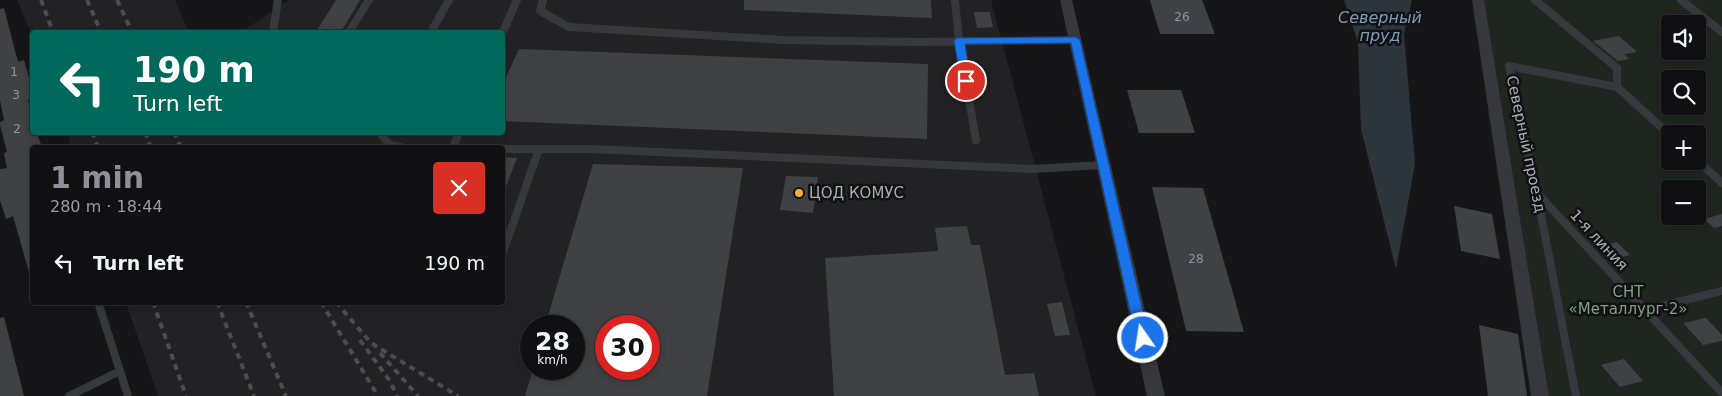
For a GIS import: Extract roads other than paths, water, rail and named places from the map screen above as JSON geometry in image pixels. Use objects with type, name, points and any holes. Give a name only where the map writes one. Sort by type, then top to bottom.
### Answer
[{"type":"street","points":[[1066,0],[1156,396]]},
{"type":"street","name":"Северный проезд","points":[[1478,0],[1540,396]]},
{"type":"lane","points":[[273,30],[278,0]]},
{"type":"lane","points":[[350,30],[369,0]]},
{"type":"lane","points":[[432,30],[449,0]]},
{"type":"lane","points":[[504,30],[517,0]]},
{"type":"lane","points":[[543,0],[540,11],[569,27],[783,40],[1076,40]]},
{"type":"lane","points":[[955,0],[959,41],[976,140]]},
{"type":"lane","points":[[1535,0],[1617,68],[1617,87],[1661,128]]},
{"type":"lane","points":[[1680,0],[1722,32]]},
{"type":"lane","name":"Северный проезд","points":[[1576,396],[1538,194],[1509,66],[1617,87]]},
{"type":"lane","points":[[381,135],[390,145]]},
{"type":"lane","points":[[505,149],[610,150],[1033,169],[1104,165]]},
{"type":"lane","points":[[505,246],[539,149]]},
{"type":"lane","points":[[1706,168],[1722,183]]},
{"type":"lane","name":"1-я линия","points":[[1538,194],[1722,393]]},
{"type":"lane","points":[[1645,310],[1722,291]]},
{"type":"lane","points":[[99,305],[128,396]]},
{"type":"lane","points":[[69,396],[120,371]]},
{"type":"water","name":"Северный пруд","points":[[1344,0],[1412,0],[1404,34],[1415,164],[1396,269],[1361,129],[1358,43]]},
{"type":"railway","points":[[41,0],[52,30]]},
{"type":"railway","points":[[87,0],[100,30]]},
{"type":"railway","points":[[117,0],[131,30]]},
{"type":"railway","points":[[93,135],[97,145]]},
{"type":"railway","points":[[146,135],[150,145]]},
{"type":"railway","points":[[175,135],[180,145]]},
{"type":"railway","points":[[154,305],[186,396]]},
{"type":"railway","points":[[218,305],[254,396]]},
{"type":"railway","points":[[247,305],[286,396]]},
{"type":"railway","points":[[323,305],[378,396]]},
{"type":"railway","points":[[339,305],[371,343],[458,396]]},
{"type":"railway","points":[[360,340],[390,381],[397,396]]},
{"type":"railway","points":[[380,353],[418,396]]},
{"type":"place","name":"ЦОД КОМУС","points":[[799,193]]},
{"type":"park label","name":"СНТ «Металлург-2»","points":[[1628,300]]}]
